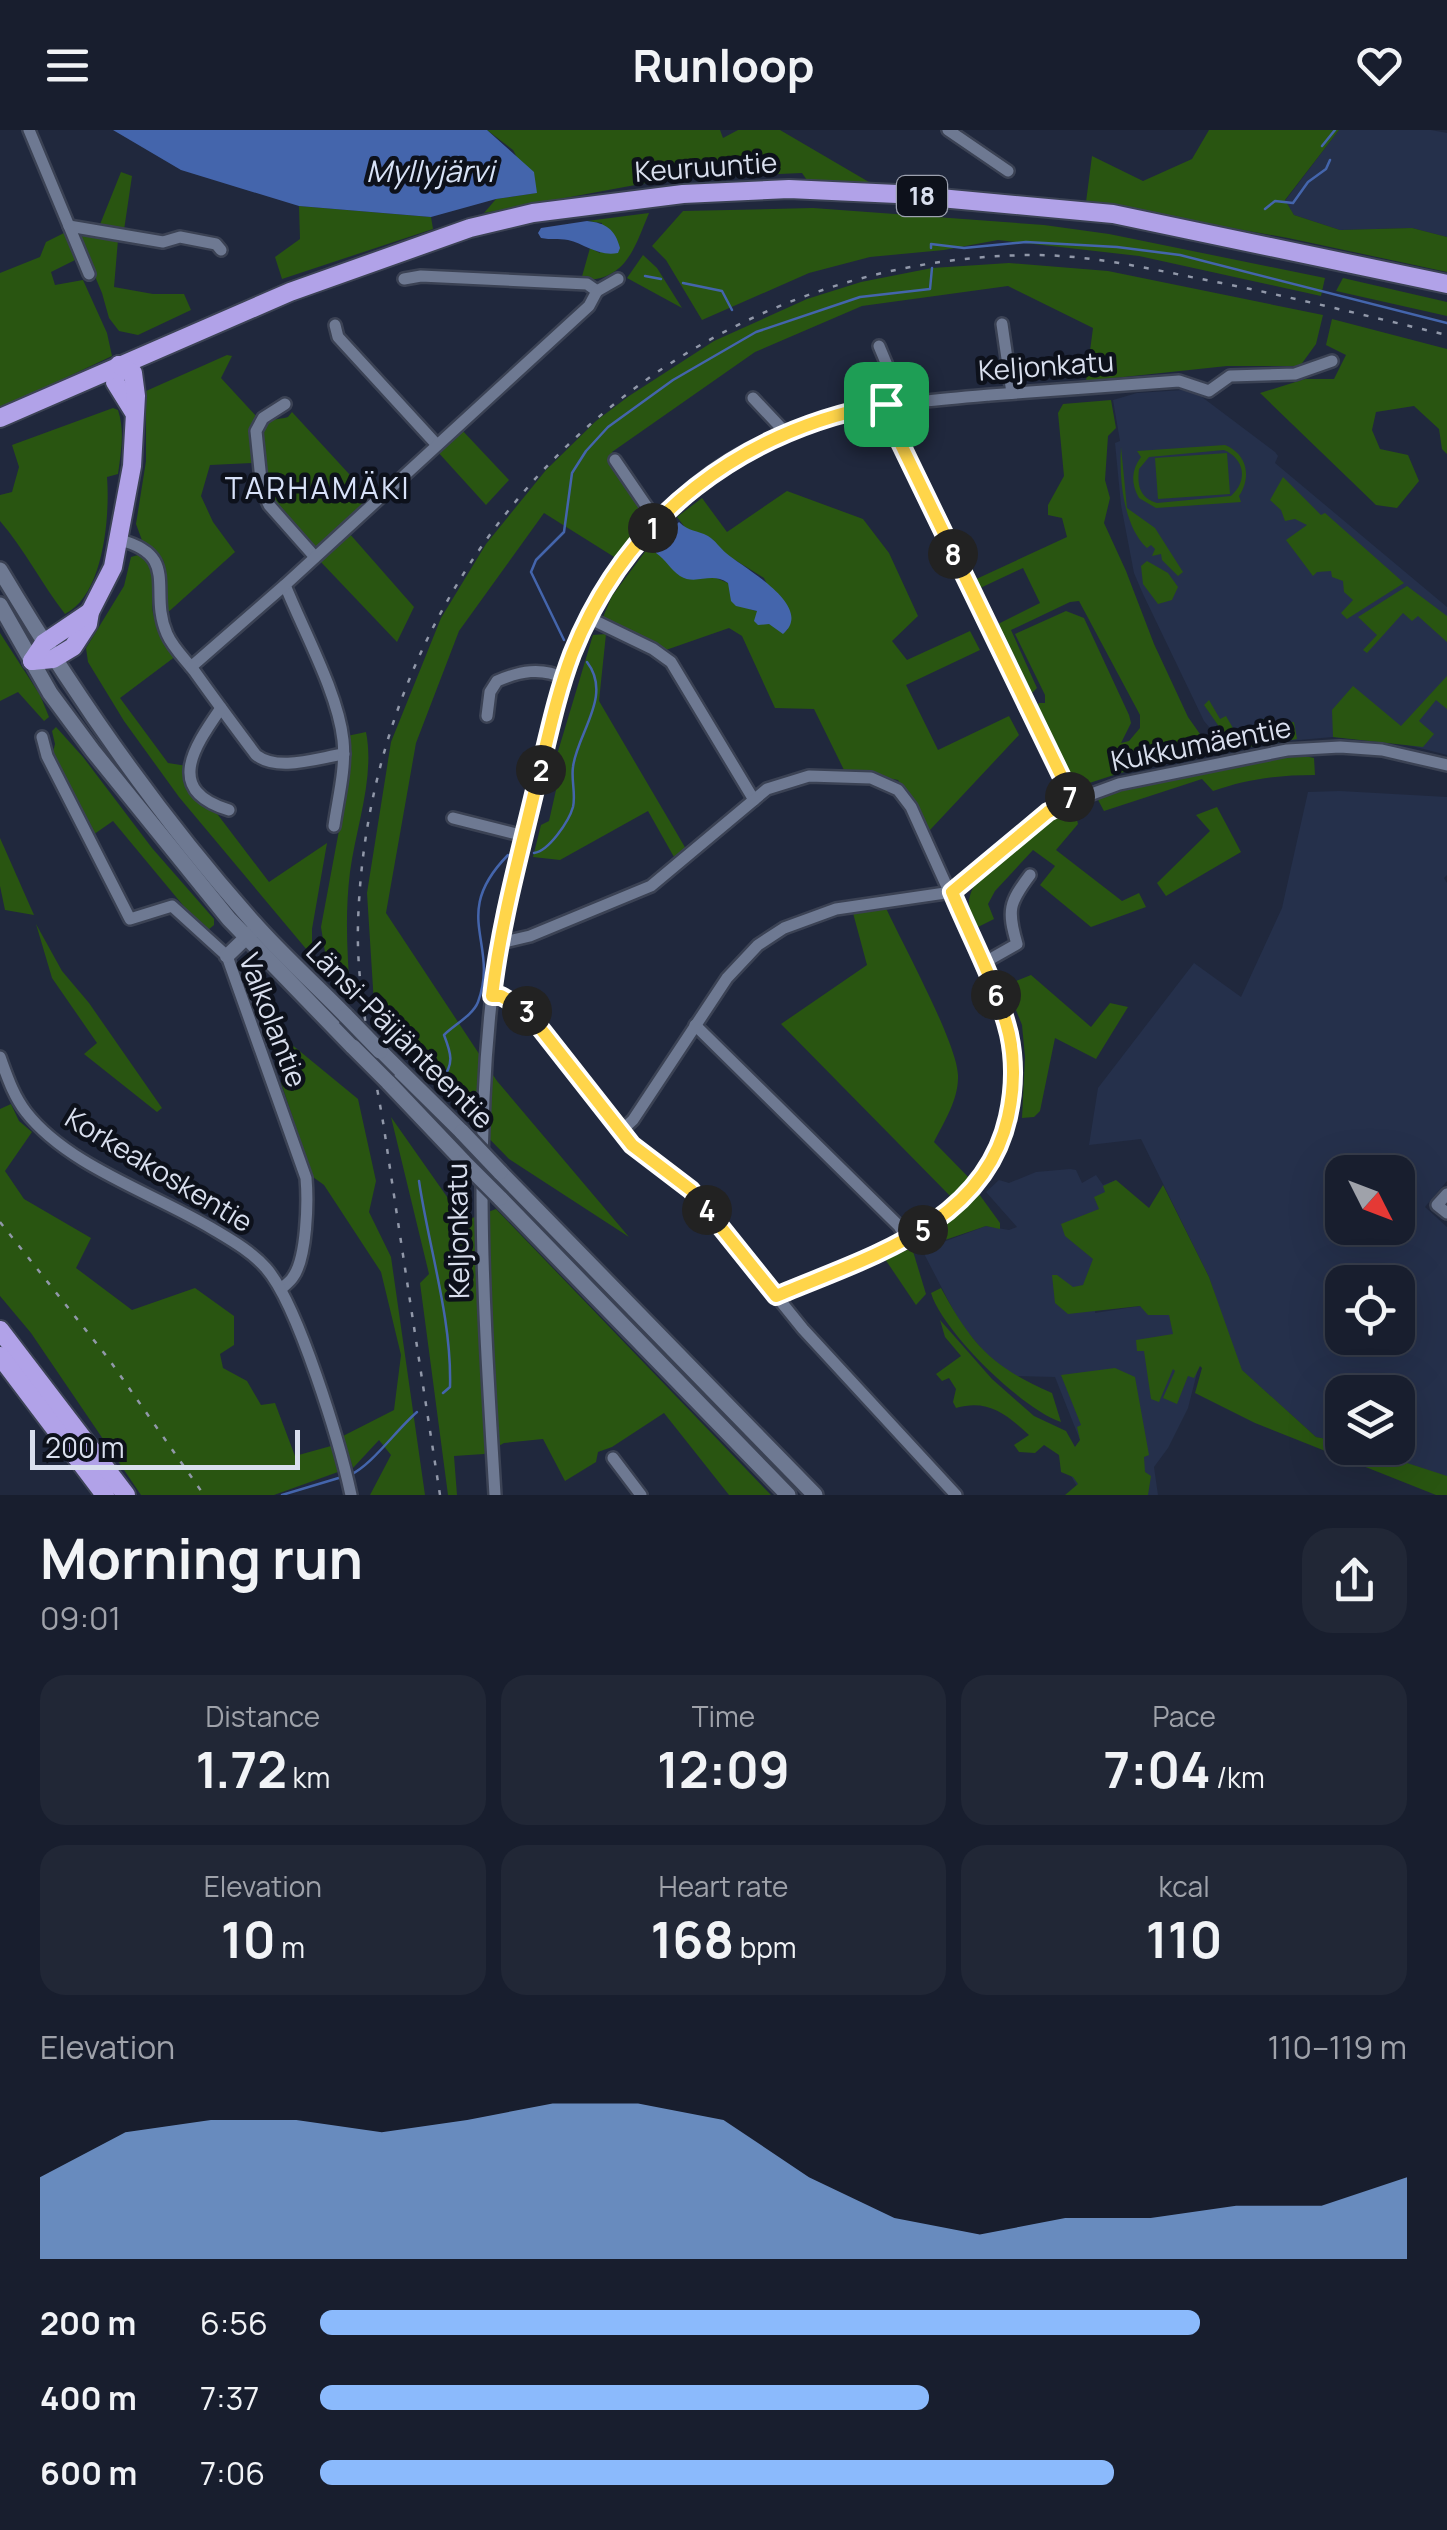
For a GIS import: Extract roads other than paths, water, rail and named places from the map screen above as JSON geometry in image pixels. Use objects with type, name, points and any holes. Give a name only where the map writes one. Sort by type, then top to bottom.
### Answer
[{"type":"highway","name":"Keuruuntie","points":[[0,418],[290,292],[470,228],[611,201],[683,194],[789,189],[1022,203],[1114,214],[1372,267],[1447,287]]},
{"type":"highway","points":[[32,661],[49,651],[90,612],[113,567],[132,466],[136,396],[133,373],[119,365]]},
{"type":"highway","points":[[0,1330],[126,1495]]},
{"type":"highway","points":[[0,1356],[105,1495]]},
{"type":"main road","name":"Länsi-Päijänteentie","points":[[0,570],[106,738],[252,932],[346,1016],[815,1495]]},
{"type":"main road","name":"Länsi-Päijänteentie","points":[[0,605],[50,693],[92,752],[353,1048],[788,1495]]},
{"type":"street","points":[[29,130],[89,274]]},
{"type":"street","points":[[948,130],[1008,171]]},
{"type":"street","points":[[69,226],[162,242],[180,237],[216,244],[221,250]]},
{"type":"street","points":[[404,278],[587,284],[597,291]]},
{"type":"street","points":[[190,667],[285,586],[589,306],[597,291],[618,279]]},
{"type":"street","points":[[1002,324],[1012,393]]},
{"type":"street","points":[[335,325],[338,338],[438,445]]},
{"type":"street","points":[[879,346],[898,389],[892,404],[893,428],[1073,800]]},
{"type":"street","name":"Keljonkatu","points":[[495,1495],[480,1237],[484,1068],[499,940],[564,678],[589,618],[616,573],[691,489],[738,456],[786,433],[850,411],[1012,393],[1179,381],[1209,392],[1230,376],[1294,374],[1332,360]]},
{"type":"street","points":[[753,398],[786,433]]},
{"type":"street","points":[[285,404],[263,418],[256,430],[262,490],[269,505],[315,557]]},
{"type":"street","points":[[615,460],[658,523]]},
{"type":"street","points":[[120,540],[150,552],[157,560],[158,608],[168,637],[256,755],[277,764],[344,754]]},
{"type":"street","points":[[285,586],[338,713],[344,754],[334,826]]},
{"type":"street","points":[[589,618],[653,649],[670,662],[754,800]]},
{"type":"street","points":[[487,716],[490,692],[496,681],[533,670],[548,670],[564,678]]},
{"type":"street","points":[[221,708],[193,748],[190,767],[196,790],[214,806],[230,810]]},
{"type":"street","name":"Valkolantie","points":[[42,737],[47,756],[130,919],[172,906],[227,956],[306,1178],[308,1198],[300,1260],[293,1278],[280,1288]]},
{"type":"street","name":"Kukkumäentie","points":[[952,892],[1048,812],[1119,784],[1286,750],[1382,750],[1447,765]]},
{"type":"street","points":[[499,940],[530,936],[651,886],[767,789],[809,776],[871,778],[898,790],[911,807],[952,892],[999,1002],[1014,1068],[1012,1100],[1001,1140],[980,1179],[937,1221],[907,1239],[776,1296]]},
{"type":"street","points":[[453,818],[524,836]]},
{"type":"street","points":[[988,961],[1017,944],[1009,916],[1013,898],[1030,875]]},
{"type":"street","points":[[621,1132],[633,1120],[727,978],[758,945],[784,928],[836,909],[952,892]]},
{"type":"street","points":[[227,956],[252,932]]},
{"type":"street","points":[[492,996],[501,996],[526,1010],[632,1145],[691,1190],[776,1296],[956,1495]]},
{"type":"street","points":[[695,1025],[899,1226],[907,1239]]},
{"type":"street","name":"Korkeakoskentie","points":[[0,1057],[25,1111],[67,1150],[182,1210],[240,1246],[268,1270],[280,1288],[311,1364],[350,1491]]},
{"type":"street","points":[[1442,1209],[1447,1194]]},
{"type":"street","points":[[613,1458],[641,1495]]},
{"type":"water","name":"Myllyjärvi","points":[[113,130],[487,130],[534,172],[537,193],[496,199],[431,217],[299,206],[181,170]]},
{"type":"water","name":"Myllyjärvi","points":[[587,221],[604,225],[612,232],[620,248],[618,253],[598,252],[568,240],[541,238],[538,233],[541,228]]},
{"type":"water","points":[[679,522],[711,538],[784,600],[791,623],[783,634],[769,624],[758,625],[754,621],[757,611],[736,606],[731,601],[728,583],[716,578],[686,579],[656,553],[656,544]]},
{"type":"waterway","points":[[1322,146],[1335,130]]},
{"type":"waterway","points":[[1265,209],[1275,201],[1293,203],[1330,160]]},
{"type":"waterway","points":[[931,248],[931,244],[964,248],[1026,242],[1180,255],[1447,323]]},
{"type":"waterway","points":[[564,640],[531,572],[536,560],[564,532],[572,473],[608,427],[673,380],[756,332],[860,297],[930,289],[932,268]]},
{"type":"waterway","points":[[645,276],[661,279]]},
{"type":"waterway","points":[[683,283],[722,291],[732,310]]},
{"type":"waterway","points":[[534,853],[558,834],[573,807],[573,767],[595,701],[594,675],[587,662]]},
{"type":"waterway","points":[[441,1081],[450,1058],[444,1035],[476,1007],[483,981],[478,912],[482,895],[508,855]]},
{"type":"waterway","points":[[419,1181],[450,1361],[450,1387],[443,1393]]},
{"type":"waterway","points":[[350,1475],[417,1412]]},
{"type":"waterway","points":[[282,1495],[342,1477]]},
{"type":"railway","points":[[440,1495],[366,1026],[358,924],[375,790],[416,665],[478,551],[560,453],[659,371],[772,309],[898,270],[1033,255],[1095,259],[1259,291],[1447,335]]},
{"type":"railway","points":[[0,1222],[108,1358],[204,1495]]},
{"type":"district","name":"TARHAMÄKI","points":[[318,489]]}]
